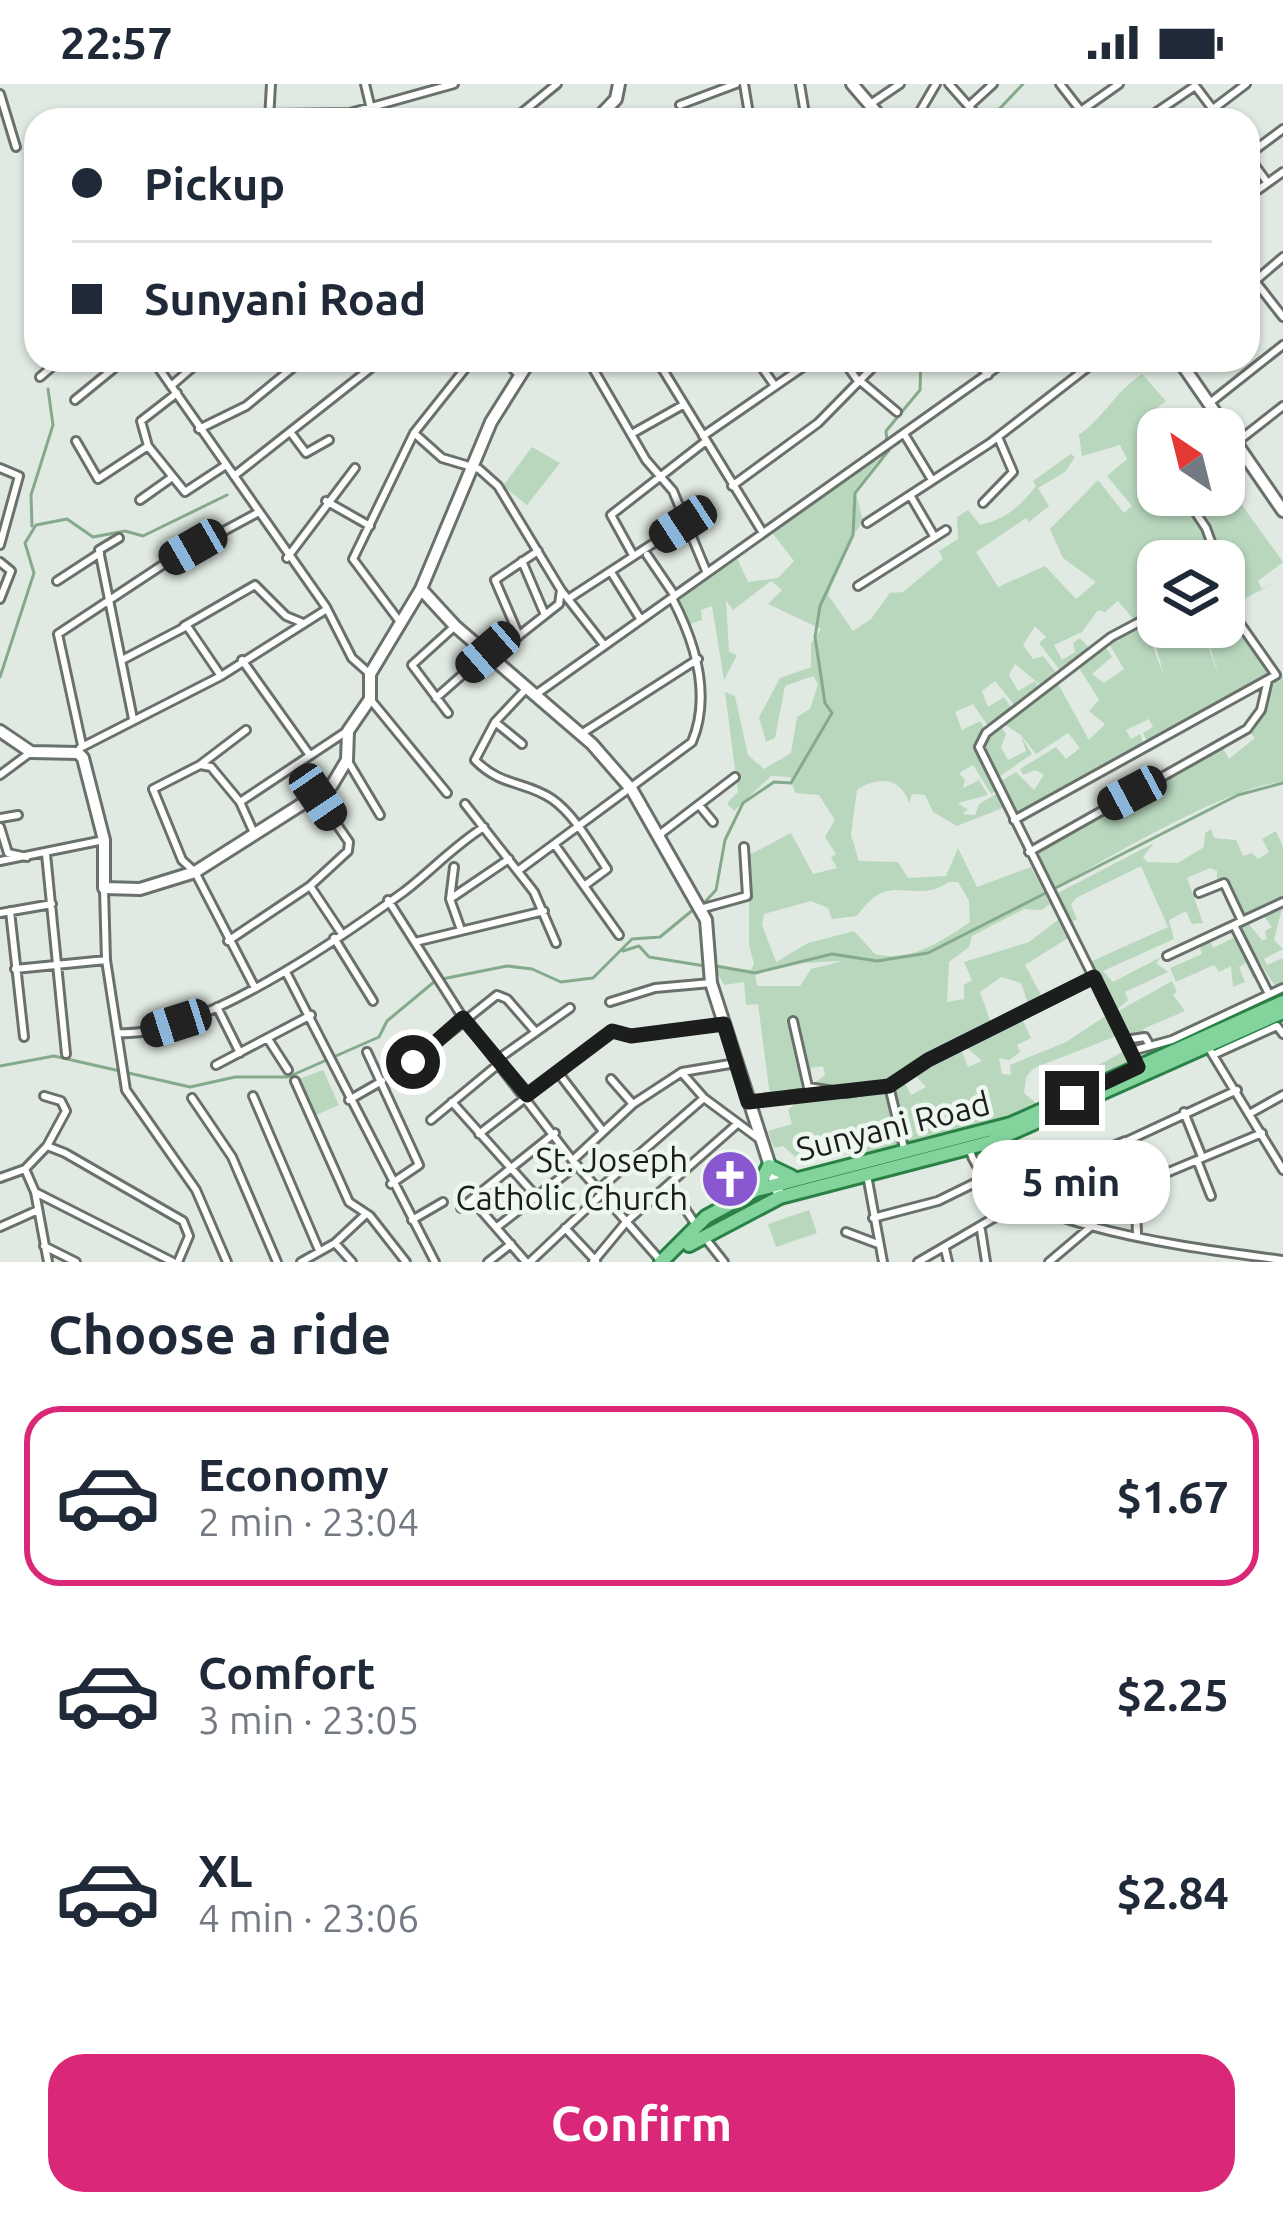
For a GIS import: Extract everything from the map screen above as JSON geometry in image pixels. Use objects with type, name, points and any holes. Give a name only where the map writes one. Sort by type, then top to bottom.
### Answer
[{"type":"main road","name":"Sunyani Road","points":[[664,1262],[701,1232],[706,1217],[756,1190],[778,1190],[794,1177],[1011,1124],[1262,1017],[1283,1002]]},
{"type":"main road","points":[[701,1232],[778,1190],[867,1175],[1044,1122],[1211,1050],[1262,1017],[1283,1012]]},
{"type":"main road","points":[[756,1190],[769,1166],[794,1177]]},
{"type":"street","points":[[374,108],[454,84]]},
{"type":"street","points":[[529,108],[557,84]]},
{"type":"street","points":[[680,105],[740,84]]},
{"type":"street","points":[[852,84],[872,108]]},
{"type":"street","points":[[869,105],[900,84]]},
{"type":"street","points":[[949,84],[969,106],[993,84]]},
{"type":"street","points":[[1060,84],[1079,108]]},
{"type":"street","points":[[1085,108],[1119,84]]},
{"type":"street","points":[[1214,108],[1246,84]]},
{"type":"street","points":[[1162,108],[1194,85]]},
{"type":"street","points":[[0,94],[16,147]]},
{"type":"street","points":[[1260,172],[1268,183]]},
{"type":"street","points":[[1260,189],[1283,172]]},
{"type":"street","points":[[1260,277],[1283,257]]},
{"type":"street","points":[[1260,293],[1283,317]]},
{"type":"street","points":[[40,377],[46,372]]},
{"type":"street","points":[[75,400],[109,372]]},
{"type":"street","points":[[161,372],[327,609],[352,658],[370,674]]},
{"type":"street","points":[[190,372],[141,421],[148,446],[185,492],[226,465]]},
{"type":"street","points":[[199,429],[246,406],[286,372]]},
{"type":"street","points":[[234,476],[366,372]]},
{"type":"street","points":[[400,622],[353,559],[413,433],[462,372]]},
{"type":"street","points":[[516,372],[519,375]]},
{"type":"street","points":[[240,802],[348,731],[370,699],[370,674],[421,589],[473,467],[521,372]]},
{"type":"street","points":[[596,372],[683,509],[683,524],[707,574]]},
{"type":"street","points":[[664,372],[763,533]]},
{"type":"street","points":[[765,372],[775,386]]},
{"type":"street","points":[[633,556],[611,515],[795,372]]},
{"type":"street","points":[[853,372],[898,412]]},
{"type":"street","points":[[732,486],[818,423],[867,372]]},
{"type":"street","points":[[584,886],[607,869],[579,828],[554,801],[506,784],[476,761],[495,722],[531,692],[906,437],[992,372]]},
{"type":"street","points":[[867,523],[998,437],[1082,372]]},
{"type":"street","points":[[1186,372],[1212,408]]},
{"type":"street","points":[[1209,404],[1249,372]]},
{"type":"street","points":[[634,432],[683,405]]},
{"type":"street","points":[[1245,436],[1283,406]]},
{"type":"street","points":[[291,433],[306,453],[329,440]]},
{"type":"street","points":[[413,433],[442,458],[473,467],[497,486],[561,590],[604,645]]},
{"type":"street","points":[[906,437],[932,480]]},
{"type":"street","points":[[982,502],[1011,480],[1013,472],[998,437]]},
{"type":"street","points":[[76,440],[98,479],[148,446]]},
{"type":"street","points":[[1245,454],[1283,511]]},
{"type":"street","points":[[0,468],[19,476],[3,516],[0,545]]},
{"type":"street","points":[[287,558],[355,468]]},
{"type":"street","points":[[140,500],[171,478]]},
{"type":"street","points":[[1271,492],[1282,482]]},
{"type":"street","points":[[910,495],[934,536]]},
{"type":"street","points":[[326,501],[370,526]]},
{"type":"street","points":[[227,1262],[196,1190],[130,1096],[123,1070],[106,960],[104,840],[58,634],[259,512]]},
{"type":"street","points":[[436,698],[559,604],[571,603],[610,571],[683,524]]},
{"type":"street","points":[[858,586],[946,530]]},
{"type":"street","points":[[57,581],[119,538]]},
{"type":"street","points":[[519,636],[495,580],[538,551]]},
{"type":"street","points":[[100,553],[133,719]]},
{"type":"street","points":[[519,870],[692,742],[698,659],[674,597],[647,555]]},
{"type":"street","points":[[522,561],[545,615]]},
{"type":"street","points":[[0,562],[11,572],[0,599]]},
{"type":"street","points":[[610,571],[640,620]]},
{"type":"street","points":[[124,659],[255,585],[286,616],[303,623]]},
{"type":"street","points":[[421,589],[455,626],[581,734],[632,790],[700,909],[711,983],[778,1190]]},
{"type":"street","points":[[559,604],[561,590]]},
{"type":"street","points":[[0,775],[31,752],[80,749],[221,676],[327,609]]},
{"type":"street","points":[[1137,623],[1112,637],[980,741],[981,754],[1138,1067]]},
{"type":"street","points":[[184,626],[221,676]]},
{"type":"street","points":[[448,713],[412,665],[455,626]]},
{"type":"street","points":[[1014,820],[1276,675],[1245,630]]},
{"type":"street","points":[[581,734],[698,659]]},
{"type":"street","points":[[242,660],[308,754]]},
{"type":"street","points":[[683,670],[699,677]]},
{"type":"street","points":[[1029,852],[1247,729],[1261,710],[1268,680]]},
{"type":"street","points":[[370,699],[447,793]]},
{"type":"street","points":[[495,722],[522,744]]},
{"type":"street","points":[[0,730],[31,752]]},
{"type":"street","points":[[245,730],[200,765],[153,791],[182,860],[195,872],[255,988]]},
{"type":"street","points":[[104,888],[140,889],[195,872],[256,837],[340,777],[347,760],[348,731]]},
{"type":"street","points":[[347,760],[380,815]]},
{"type":"street","points":[[200,765],[221,776],[256,837]]},
{"type":"street","points":[[659,836],[735,777]]},
{"type":"street","points":[[227,941],[310,886],[350,848],[318,797]]},
{"type":"street","points":[[465,804],[519,870],[544,910],[556,943]]},
{"type":"street","points":[[699,805],[713,822]]},
{"type":"street","points":[[18,815],[0,823],[8,853],[27,857]]},
{"type":"street","points":[[119,1034],[152,1030],[217,1007],[285,972],[484,826]]},
{"type":"street","points":[[0,861],[104,840]]},
{"type":"street","points":[[555,845],[619,935]]},
{"type":"street","points":[[700,909],[747,896],[744,847]]},
{"type":"street","points":[[46,854],[66,1054]]},
{"type":"street","points":[[450,899],[509,859]]},
{"type":"street","points":[[454,867],[450,899],[460,927]]},
{"type":"street","points":[[1199,893],[1224,883],[1269,994]]},
{"type":"street","points":[[310,886],[374,1001]]},
{"type":"street","points":[[388,900],[463,1018],[500,1060],[575,1163],[664,1262]]},
{"type":"street","points":[[1167,956],[1283,902]]},
{"type":"street","points":[[0,913],[52,904]]},
{"type":"street","points":[[10,910],[24,1037]]},
{"type":"street","points":[[415,942],[460,927],[544,910]]},
{"type":"street","points":[[15,969],[106,960]]},
{"type":"street","points":[[285,972],[435,1262]]},
{"type":"street","points":[[748,1102],[889,1086],[928,1060],[1094,977]]},
{"type":"street","points":[[610,1002],[655,988],[711,983]]},
{"type":"street","points":[[1131,1052],[1172,1040],[1283,988]]},
{"type":"street","points":[[413,1062],[463,1018],[501,995],[534,1030]]},
{"type":"street","points":[[217,1007],[240,1053]]},
{"type":"street","points":[[430,1120],[534,1030],[570,1008]]},
{"type":"street","points":[[216,1065],[310,1015]]},
{"type":"street","points":[[794,1021],[806,1081],[817,1091]]},
{"type":"street","points":[[479,1134],[612,1031],[631,1036],[724,1024]]},
{"type":"street","points":[[1283,1034],[1277,1026],[1211,1050],[1283,1170]]},
{"type":"street","points":[[1125,1040],[1144,1036],[1149,1044]]},
{"type":"street","points":[[268,1039],[288,1070]]},
{"type":"street","points":[[367,1052],[419,1165],[391,1184]]},
{"type":"street","points":[[497,1227],[575,1163],[633,1104],[682,1072],[736,1063]]},
{"type":"street","points":[[557,1071],[603,1132]]},
{"type":"street","points":[[682,1072],[704,1098],[761,1140]]},
{"type":"street","points":[[611,1078],[633,1104]]},
{"type":"street","points":[[295,1081],[349,1202],[366,1214],[406,1262]]},
{"type":"street","points":[[349,1100],[382,1082]]},
{"type":"street","points":[[889,1086],[905,1152]]},
{"type":"street","points":[[918,1262],[981,1230],[1017,1201],[1034,1178],[1237,1090]]},
{"type":"street","points":[[1251,1113],[1283,1095]]},
{"type":"street","points":[[0,1178],[25,1169],[46,1146],[66,1111],[61,1101],[44,1096]]},
{"type":"street","points":[[253,1096],[318,1248]]},
{"type":"street","points":[[473,1201],[528,1262],[704,1098]]},
{"type":"street","points":[[191,1099],[232,1156],[277,1262]]},
{"type":"street","points":[[452,1102],[536,1196]]},
{"type":"street","points":[[1184,1112],[1211,1196]]},
{"type":"street","points":[[565,1228],[595,1262],[628,1221],[736,1125]]},
{"type":"street","points":[[461,1208],[555,1133]]},
{"type":"street","points":[[1135,1186],[1262,1133]]},
{"type":"street","points":[[1129,1139],[1126,1177],[1135,1186],[1137,1233]]},
{"type":"street","points":[[35,1192],[175,1262],[189,1236],[183,1221],[46,1146]]},
{"type":"street","points":[[969,1148],[985,1178],[1017,1201],[1094,1224],[1283,1260]]},
{"type":"street","points":[[25,1169],[35,1192],[48,1262]]},
{"type":"street","points":[[867,1175],[884,1262]]},
{"type":"street","points":[[873,1218],[938,1201],[985,1178]]},
{"type":"street","points":[[669,1185],[724,1262]]},
{"type":"street","points":[[1003,1213],[1004,1194]]},
{"type":"street","points":[[412,1220],[443,1202]]},
{"type":"street","points":[[0,1227],[38,1210]]},
{"type":"street","points":[[301,1262],[318,1248],[335,1243],[366,1214]]},
{"type":"street","points":[[1049,1262],[1094,1224]]},
{"type":"street","points":[[981,1230],[986,1262]]},
{"type":"street","points":[[846,1232],[878,1244]]},
{"type":"street","points":[[335,1243],[352,1262]]},
{"type":"street","points":[[488,1262],[511,1244]]},
{"type":"street","points":[[44,1246],[76,1262]]},
{"type":"street","points":[[945,1249],[948,1262]]},
{"type":"street","points":[[1210,1262],[1216,1250]]},
{"type":"green space","points":[[1142,374],[1166,401],[1157,408],[1137,408],[1137,516],[1196,516],[1206,540],[1137,540],[1137,619],[1118,601],[1105,612],[1098,610],[1082,632],[1054,645],[1062,660],[1075,652],[1073,643],[1080,638],[1091,650],[1062,673],[1039,643],[1046,637],[1035,626],[1023,645],[1033,659],[1043,656],[1058,675],[1043,687],[1015,664],[1009,675],[1018,691],[1035,681],[1040,688],[1016,707],[995,681],[982,691],[988,707],[1004,697],[1012,709],[988,726],[973,704],[955,712],[962,730],[980,721],[985,729],[977,752],[996,791],[991,794],[973,765],[959,773],[965,780],[963,788],[979,780],[988,795],[958,803],[968,810],[962,814],[975,815],[979,804],[998,793],[1005,807],[957,826],[933,812],[925,795],[912,794],[909,803],[895,784],[873,782],[857,790],[851,835],[859,861],[898,862],[908,878],[946,876],[958,848],[977,887],[1031,867],[1050,904],[1042,910],[1024,909],[972,936],[969,947],[949,962],[947,1002],[964,999],[964,985],[972,980],[964,962],[1029,942],[1058,920],[1068,938],[1025,965],[1042,997],[1028,1004],[1021,983],[1001,977],[980,992],[991,1023],[883,1085],[818,1089],[816,1082],[825,1075],[823,1066],[811,1068],[811,1091],[770,1096],[758,1004],[746,1005],[744,982],[724,985],[713,965],[751,970],[754,964],[749,945],[749,855],[791,833],[813,874],[837,868],[831,857],[836,854],[825,837],[835,820],[819,795],[795,793],[790,777],[771,776],[734,811],[727,803],[738,792],[725,692],[735,696],[748,755],[764,769],[791,753],[797,717],[810,709],[818,684],[813,676],[785,686],[775,738],[766,742],[759,717],[780,678],[811,667],[811,644],[821,629],[768,604],[782,590],[771,581],[733,610],[726,600],[729,652],[737,655],[724,680],[712,606],[701,610],[702,620],[687,625],[676,597],[736,556],[748,582],[778,578],[794,561],[770,530],[885,451],[855,490],[863,521],[846,546],[828,595],[853,631],[871,619],[890,593],[903,592],[943,559],[939,551],[958,539],[957,517],[968,510],[980,525],[1004,516],[1036,486],[1033,481],[1071,454],[1075,457],[1065,472],[1038,488],[1049,506],[976,552],[998,587],[1045,566],[1076,599],[1096,582],[1063,558],[1050,529],[1098,480],[1124,513],[1132,506],[1107,476],[1127,459],[1120,445],[1082,456],[1079,435]],"holes":[[[958,882],[969,901],[970,922],[913,953],[875,954],[854,931],[808,943],[776,962],[762,925],[764,914],[811,901],[828,908],[832,919],[857,916],[869,901],[891,890],[923,891]],[[843,961],[811,969],[800,986],[757,986],[755,974],[802,963]]]},
{"type":"green space","points":[[532,447],[560,463],[527,505],[503,486]]},
{"type":"green space","points":[[1245,509],[1283,562],[1258,581],[1262,589],[1281,580],[1245,598],[1245,540],[1211,540],[1199,516],[1245,516]]},
{"type":"green space","points":[[1137,623],[1137,648],[1153,648],[1164,676],[1157,648],[1209,648],[1219,676],[1210,648],[1245,648],[1245,636],[1272,675],[1148,743],[1143,733],[1153,727],[1149,719],[1126,730],[1131,739],[1140,734],[1144,745],[1015,817],[998,783],[1016,772],[1034,790],[1044,775],[1035,770],[1023,775],[1020,769],[1056,747],[1066,759],[1080,748],[1068,733],[1036,754],[1021,735],[1002,723],[1057,682],[1089,740],[1105,724],[1089,711],[1099,700],[1078,666],[1104,645],[1112,657],[1092,674],[1104,683],[1124,669],[1108,642],[1115,637],[1120,643],[1117,636],[1128,628],[1133,635],[1129,627]]},
{"type":"green space","points":[[1283,676],[1283,782],[1199,810],[1052,890],[1037,851],[1211,752],[1223,748],[1229,759],[1255,738],[1249,731],[1261,719],[1275,680]]},
{"type":"green space","points":[[1000,725],[1006,734],[1001,747],[1008,760],[1026,751],[1021,736],[1032,754],[996,779],[982,747]]},
{"type":"green space","points":[[1211,829],[1214,838],[1236,840],[1243,856],[1252,853],[1258,859],[1269,852],[1262,839],[1276,831],[1283,847],[1283,899],[1245,917],[1227,879],[1217,882],[1217,871],[1210,868],[1187,878],[1203,923],[1192,924],[1186,911],[1169,920],[1174,939],[1103,971],[1113,982],[1161,957],[1156,963],[1168,972],[1125,992],[1128,1000],[1114,1012],[1090,962],[1168,927],[1141,866],[1076,898],[1071,905],[1077,919],[1069,923],[1054,895],[1154,843],[1143,857],[1147,862],[1178,863],[1204,847],[1205,833]]},
{"type":"green space","points":[[1283,905],[1274,940],[1283,949],[1264,959],[1267,965],[1283,958],[1283,983],[1275,986],[1239,929],[1247,922],[1262,940],[1267,939],[1265,931],[1272,927],[1262,914]]},
{"type":"green space","points":[[1237,936],[1258,975],[1253,978],[1246,963],[1239,967],[1245,982],[1233,987],[1231,966],[1219,972],[1214,965],[1176,982],[1170,968],[1202,954],[1199,944],[1209,939],[1213,948]]},
{"type":"green space","points":[[1172,981],[1177,992],[1173,995],[1185,1011],[1143,1029],[1145,1035],[1129,1038],[1115,1013]]},
{"type":"green space","points":[[1064,995],[1066,999],[1022,1019],[1031,1038],[1017,1045],[1020,1052],[1009,1060],[999,1058],[1002,1074],[1011,1075],[1010,1065],[1066,1042],[1107,1015],[1119,1035],[1034,1068],[1026,1077],[1024,1093],[1037,1104],[1064,1089],[1059,1081],[1068,1074],[1078,1076],[1126,1050],[1128,1067],[1078,1083],[1074,1090],[1008,1121],[908,1145],[892,1086],[903,1079],[911,1095],[926,1087],[913,1073],[959,1045],[968,1067],[982,1061],[962,1043]]},
{"type":"green space","points":[[323,1070],[339,1105],[316,1115],[299,1079]]},
{"type":"green space","points":[[888,1089],[900,1149],[798,1159],[783,1146],[774,1148],[768,1131],[792,1124],[788,1110],[796,1103],[790,1096]]},
{"type":"green space","points":[[809,1210],[817,1233],[776,1247],[768,1224]]},
{"type":"waterway","points":[[1000,108],[1023,84]]},
{"type":"waterway","points":[[887,441],[886,431],[920,390],[921,372]]},
{"type":"waterway","points":[[32,526],[31,495],[53,425],[48,389]]},
{"type":"waterway","points":[[703,904],[716,890],[725,840],[743,803],[774,782],[791,783],[832,713],[825,703],[815,637],[820,606],[853,535],[855,493],[889,450]]},
{"type":"waterway","points":[[0,677],[34,573],[25,543],[36,525],[67,519],[93,537],[125,531],[143,536],[227,495]]},
{"type":"waterway","points":[[716,966],[755,973],[832,954],[877,961],[928,953],[1238,795],[1283,783]]},
{"type":"waterway","points":[[442,979],[507,966],[532,969],[561,982],[593,978],[632,939],[660,937],[694,909]]},
{"type":"waterway","points":[[623,951],[639,946],[649,957],[705,966]]},
{"type":"waterway","points":[[0,1066],[54,1056],[190,1087],[235,1077],[288,1077],[379,1037],[387,1021],[434,982]]},
{"type":"place","name":"St. Joseph Catholic Church","points":[[730,1179]]},
{"type":"route","points":[[413,1062],[463,1018],[527,1095],[612,1031],[631,1036],[724,1024],[748,1102],[817,1091],[846,1093],[889,1086],[928,1060],[1094,977],[1138,1067],[1072,1098]]}]
